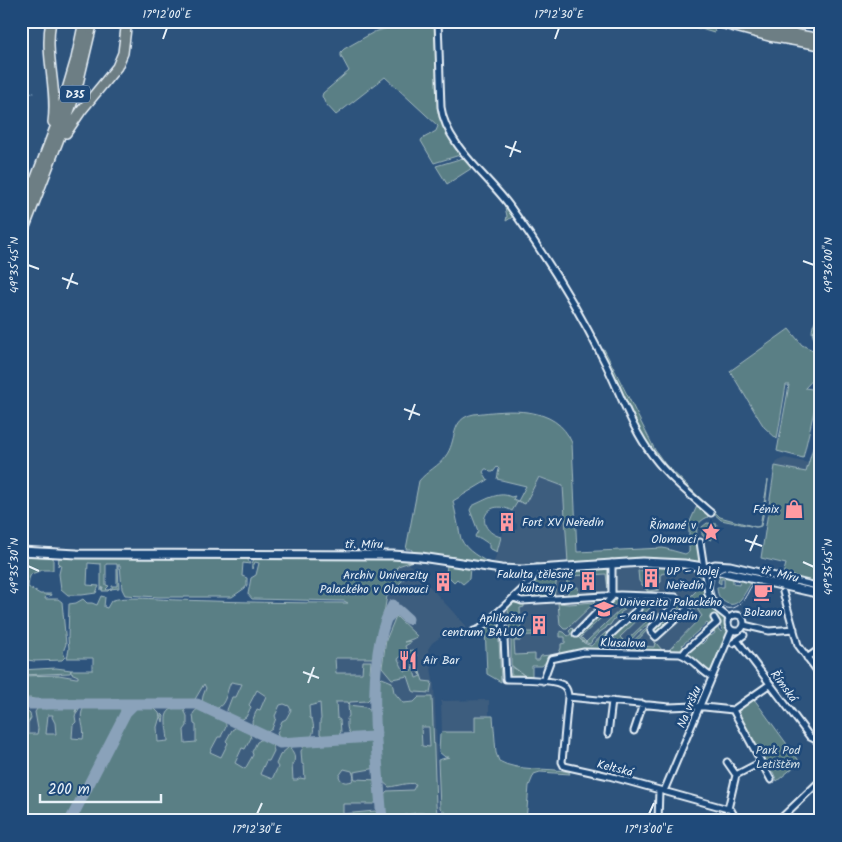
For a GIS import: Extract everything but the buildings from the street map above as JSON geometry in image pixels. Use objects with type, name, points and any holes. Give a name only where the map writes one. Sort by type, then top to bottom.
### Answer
[{"type":"highway","points":[[49,147],[55,113],[50,53],[51,21]]},
{"type":"highway","points":[[88,24],[124,21]]},
{"type":"highway","points":[[53,157],[76,118],[117,67],[123,53],[126,28],[129,21]]},
{"type":"highway","points":[[713,21],[769,36],[821,45]]},
{"type":"highway","points":[[737,21],[776,31],[821,38]]},
{"type":"highway","name":"D35","points":[[21,217],[49,147],[88,24]]},
{"type":"highway","name":"D35","points":[[21,237],[53,157],[76,92],[88,24]]},
{"type":"main road","name":"tř. Míru","points":[[21,551],[77,554],[393,555],[506,569],[535,570],[612,563],[659,563],[693,565],[821,594]]},
{"type":"main road","name":"tř. Míru","points":[[704,568],[715,565],[730,566],[821,588]]},
{"type":"street","points":[[438,21],[442,111],[451,132],[468,160],[508,204],[563,288],[602,357],[648,449],[672,478],[711,513]]},
{"type":"street","points":[[700,542],[705,584],[709,597],[715,607],[729,618]]},
{"type":"street","points":[[576,634],[608,603],[613,595],[612,563]]},
{"type":"street","points":[[474,631],[480,629],[514,598],[534,577],[535,570]]},
{"type":"street","points":[[783,592],[798,645],[821,676]]},
{"type":"street","points":[[514,598],[522,601],[613,595],[676,597],[673,607],[651,628],[651,632],[656,637],[687,609]]},
{"type":"street","points":[[610,635],[638,609],[641,596]]},
{"type":"street","points":[[498,612],[503,619],[506,679],[543,681],[562,685],[566,688],[568,697],[669,707],[700,706],[733,710],[770,684]]},
{"type":"street","points":[[729,618],[733,615],[739,615],[744,625]]},
{"type":"street","points":[[729,618],[728,626],[732,630],[739,630],[744,625]]},
{"type":"street","points":[[712,677],[683,654],[716,621]]},
{"type":"street","points":[[744,625],[769,631],[794,629]]},
{"type":"street","name":"Na vršku","points":[[662,791],[732,630]]},
{"type":"street","name":"Římská","points":[[744,636],[735,642],[770,684],[811,739],[816,740]]},
{"type":"street","points":[[807,658],[821,648]]},
{"type":"street","name":"Klusalova","points":[[543,681],[552,658],[584,652],[683,654]]},
{"type":"street","name":"Keltská","points":[[568,697],[562,758],[564,766],[609,776],[728,809]]},
{"type":"street","points":[[608,734],[612,701]]},
{"type":"street","points":[[634,731],[643,704]]},
{"type":"street","points":[[733,710],[771,780]]},
{"type":"street","points":[[727,762],[736,775],[728,809],[737,821]]},
{"type":"street","points":[[736,775],[761,762]]},
{"type":"street","points":[[778,821],[821,780]]},
{"type":"street","points":[[658,821],[662,791]]},
{"type":"shaded area","points":[[785,458],[809,463],[806,473],[775,466],[777,461]]},
{"type":"shaded area","points":[[538,477],[563,486],[568,563],[540,565],[531,563],[526,567],[493,565],[504,530],[511,532],[517,529],[517,524],[508,518],[518,501],[525,504]]},
{"type":"shaded area","points":[[408,563],[466,626],[465,633],[442,636],[432,643],[428,649],[434,686],[440,808],[451,815],[462,818],[479,817],[506,821],[21,821],[21,673],[109,674],[373,644],[398,564]]},
{"type":"shaded area","name":"Univerzita Palackého – areál Neředín","points":[[642,567],[699,571],[703,626],[673,651],[583,651],[550,655],[541,657],[539,660],[496,662],[494,620],[551,573]]},
{"type":"shaded area","points":[[489,700],[489,716],[475,716],[476,732],[442,732],[441,701]]},
{"type":"green space","points":[[412,21],[435,21],[439,114],[445,128],[461,152],[460,155],[434,163],[421,141],[436,131],[438,126],[385,77],[336,115],[325,103],[322,96],[323,93],[349,71],[341,56],[341,52],[344,49],[374,32]]},
{"type":"green space","points":[[669,21],[696,21],[714,27],[715,31],[714,33],[691,26],[681,30]]},
{"type":"green space","points":[[463,158],[472,168],[447,184],[436,166]]},
{"type":"green space","points":[[503,199],[543,259],[589,337],[514,216],[506,221],[507,216]]},
{"type":"green space","points":[[821,309],[821,341],[816,341],[812,330]]},
{"type":"green space","points":[[789,329],[802,345],[817,352],[821,371],[805,388],[819,390],[803,458],[777,451],[789,385],[786,385],[777,439],[764,427],[730,371]]},
{"type":"green space","points":[[590,339],[601,358],[622,403]]},
{"type":"green space","points":[[604,349],[655,450],[665,464],[720,517],[756,527],[721,520],[661,464],[643,439],[601,351]]},
{"type":"green space","points":[[501,411],[530,412],[555,421],[565,430],[572,443],[577,552],[663,548],[685,554],[689,552],[689,524],[697,506],[680,488],[708,513],[708,517],[701,521],[697,527],[700,558],[697,563],[642,560],[538,567],[536,563],[541,565],[568,563],[563,486],[539,477],[525,504],[518,501],[526,486],[497,479],[499,469],[497,467],[493,472],[485,469],[483,472],[488,480],[453,501],[461,539],[464,544],[475,554],[493,565],[413,552],[411,549],[406,549],[419,481],[445,457],[449,451],[457,426],[461,421],[474,414]]},
{"type":"green space","points":[[821,420],[821,585],[785,576],[783,574],[786,564],[761,558],[775,466],[806,472]]},
{"type":"green space","points":[[642,443],[657,464],[680,488],[653,460]]},
{"type":"green space","points":[[768,480],[761,526],[756,527],[760,526]]},
{"type":"green space","points":[[498,495],[515,496],[513,499],[518,501],[512,511],[503,507],[495,508],[486,515],[487,527],[492,533],[501,537],[497,552],[489,548],[489,544],[480,538],[476,538],[475,536],[478,531],[470,510],[472,506]]},
{"type":"green space","points":[[707,523],[717,524],[715,532],[711,531],[714,534],[711,540],[702,535],[702,527]]},
{"type":"green space","points":[[21,553],[51,555],[53,558],[53,570],[43,570],[31,574],[28,587],[40,594],[51,594],[50,596],[46,595],[45,599],[58,599],[62,602],[66,644],[63,652],[65,657],[62,660],[34,661],[21,659]]},
{"type":"green space","points":[[59,557],[247,558],[250,564],[243,563],[242,576],[247,578],[247,585],[232,597],[125,595],[122,589],[120,565],[118,565],[119,588],[112,589],[112,586],[117,586],[117,564],[106,564],[106,585],[109,586],[106,589],[110,590],[102,591],[101,564],[88,563],[87,585],[99,586],[96,593],[68,595],[61,589],[59,574],[61,565],[59,563],[58,566]]},
{"type":"green space","points":[[258,557],[405,557],[405,559],[426,560],[406,557],[453,562],[467,566],[433,561],[470,568],[469,579],[463,584],[457,579],[454,582],[446,574],[447,565],[413,561],[398,566],[397,570],[404,579],[387,596],[376,658],[335,658],[336,673],[362,673],[363,661],[371,661],[370,672],[373,673],[375,665],[372,696],[367,701],[350,702],[349,705],[348,702],[336,702],[337,718],[340,720],[341,732],[338,736],[324,737],[320,734],[320,703],[309,706],[310,718],[314,727],[310,738],[289,741],[279,739],[277,733],[282,721],[286,719],[291,710],[289,706],[284,704],[280,705],[272,729],[266,733],[253,727],[252,722],[257,709],[260,710],[266,696],[257,690],[249,705],[251,707],[246,717],[239,721],[229,715],[227,710],[232,697],[236,697],[242,684],[231,682],[224,701],[216,709],[202,702],[206,688],[204,684],[194,701],[48,703],[30,698],[21,699],[21,676],[59,675],[78,678],[78,676],[71,673],[71,670],[93,670],[93,658],[67,658],[69,649],[69,604],[83,599],[87,603],[97,605],[101,596],[105,597],[104,607],[107,608],[111,601],[124,598],[348,603],[344,601],[252,599],[248,594],[251,578],[256,575],[259,563],[255,562],[252,569],[252,565]]},
{"type":"green space","points":[[657,567],[694,569],[699,571],[701,576],[698,576],[692,569],[669,569],[661,574],[661,582],[659,583],[658,573],[659,590],[648,592],[644,587],[645,585],[647,585],[648,591],[657,590],[656,573],[647,573],[647,582],[643,586],[639,581],[638,571]]},
{"type":"green space","points":[[609,568],[610,588],[608,590],[606,574],[570,576],[570,587],[578,587],[579,594],[568,595],[566,576],[557,577],[554,598],[523,599],[521,596],[528,588],[533,589],[530,586],[543,573]]},
{"type":"green space","points":[[720,576],[733,578],[733,584],[739,585],[740,579],[752,582],[741,599],[733,604],[729,604],[719,597],[717,587],[724,587],[724,579],[721,579],[721,584],[718,582]]},
{"type":"green space","points":[[699,578],[702,578],[708,605],[690,611],[683,605],[659,629],[661,631],[656,634],[653,629],[678,599],[688,599],[698,589]]},
{"type":"green space","points":[[645,599],[659,600],[654,601],[650,608],[620,637],[625,642],[655,613],[658,613],[658,615],[627,644],[620,644],[613,637],[641,609]]},
{"type":"green space","points":[[615,600],[623,604],[621,606],[617,603],[581,637],[586,642],[622,608],[625,610],[600,632],[590,644],[584,642],[578,635]]},
{"type":"green space","points":[[595,602],[567,629],[560,625],[558,603]]},
{"type":"green space","points":[[512,603],[524,604],[524,607],[520,608],[521,632],[534,632],[534,635],[510,636],[508,608]]},
{"type":"green space","points":[[711,606],[724,619],[728,633],[711,672],[708,672],[687,653],[699,642],[702,644],[709,634],[711,636],[715,633],[714,630],[717,627],[721,632],[723,631],[715,618],[710,627],[707,623],[682,645],[685,648],[680,652],[639,651],[639,646],[654,647],[655,642],[663,651],[668,651],[702,616],[697,609]]},
{"type":"green space","points":[[396,616],[418,637],[404,642],[410,641],[405,646],[407,651],[413,650],[417,656],[414,659],[408,653],[405,653],[398,659],[404,671],[412,670],[413,667],[416,678],[421,676],[411,661],[413,660],[417,663],[423,681],[432,682],[430,693],[413,691],[408,676],[392,679],[382,667],[386,640]]},
{"type":"green space","points":[[496,617],[499,617],[501,621],[498,621],[501,682],[487,674],[485,626]]},
{"type":"green space","points":[[649,626],[637,641],[637,651],[583,651],[558,655],[561,644],[565,643],[565,637],[560,637],[560,631],[568,636],[571,634],[569,631],[572,628],[575,631],[574,633],[584,643],[591,646],[606,632],[618,644],[628,646]]},
{"type":"green space","points":[[511,639],[520,639],[520,641],[514,641],[515,655],[535,654],[535,660],[539,660],[541,656],[550,655],[542,666],[532,666],[532,677],[509,677],[507,674],[511,674],[511,666],[524,675],[511,665]]},
{"type":"green space","points":[[56,668],[71,670],[70,673],[21,675],[21,670]]},
{"type":"green space","points":[[382,678],[392,682],[394,692],[403,703],[414,702],[419,697],[432,697],[438,821],[390,821],[425,819],[427,814],[420,813],[392,817],[387,814],[384,808],[382,797],[387,791],[413,790],[416,784],[389,787],[382,781],[377,698],[378,682]],"holes":[[[421,727],[429,727],[430,747],[422,746]]]},
{"type":"green space","name":"Park Pod Letištěm","points":[[754,699],[800,762],[777,781],[773,772],[770,773],[737,713]]},
{"type":"green space","points":[[104,705],[115,706],[121,709],[121,714],[65,821],[21,821],[21,717],[30,713],[28,734],[37,734],[35,712],[39,706],[46,709],[49,707],[73,706],[74,709],[77,706],[75,712],[77,708],[79,710],[75,716],[76,722],[73,725],[72,738],[83,739],[81,715],[84,707],[103,707]],"holes":[[[48,715],[53,715],[56,734],[46,734]]]},
{"type":"green space","points":[[348,705],[365,707],[373,712],[374,730],[368,734],[352,735],[347,726],[349,716]]},
{"type":"green space","points":[[153,707],[160,717],[157,727],[158,742],[168,741],[167,713],[175,708],[183,708],[187,716],[187,726],[184,730],[185,743],[196,742],[196,725],[194,724],[193,714],[197,710],[203,709],[223,721],[226,727],[210,752],[221,757],[232,730],[238,726],[249,732],[251,738],[245,749],[242,748],[235,763],[245,769],[253,755],[252,752],[257,742],[262,739],[272,744],[274,751],[269,761],[266,761],[260,774],[272,779],[278,767],[276,764],[280,755],[289,745],[294,756],[294,763],[292,764],[293,780],[297,780],[300,778],[305,779],[301,751],[304,746],[375,742],[377,768],[354,772],[354,777],[355,779],[377,780],[378,801],[373,804],[343,804],[343,814],[375,811],[379,813],[380,821],[85,821],[78,817],[78,809],[127,715],[136,708]],"holes":[[[344,769],[352,771],[354,777],[352,781],[346,782],[342,781],[339,776]]]},
{"type":"green space","points":[[475,716],[493,716],[496,753],[499,761],[515,767],[569,772],[570,774],[540,772],[534,774],[529,786],[526,821],[468,821],[468,818],[453,816],[440,808],[438,760],[449,757],[445,757],[439,752],[440,734],[442,732],[475,732]]},
{"type":"waterway","points":[[21,90],[34,93]]},
{"type":"waterway","points":[[83,558],[245,559]]},
{"type":"waterway","points":[[258,558],[355,558]]},
{"type":"taxiway","points":[[382,821],[376,740],[375,680],[378,652],[384,626],[393,605]]},
{"type":"taxiway","points":[[388,617],[398,610],[408,619]]},
{"type":"taxiway","points":[[21,704],[134,704]]},
{"type":"taxiway","points":[[75,821],[71,819],[126,712],[134,704],[197,704],[280,743],[372,737],[376,733]]},
{"type":"tram line","points":[[753,584],[742,602],[732,608],[725,607],[719,603],[714,596],[712,587],[714,579],[719,573],[729,569],[821,590]]},
{"type":"place","name":"Fénix","points":[[794,509]]},
{"type":"place","name":"Fort XV Neředín","points":[[507,522]]},
{"type":"place","name":"Římané v Olomouci","points":[[711,532]]},
{"type":"place","name":"UP – kolej Neředín I","points":[[651,578]]},
{"type":"place","name":"Fakulta tělesné kultury UP","points":[[588,581]]},
{"type":"place","name":"Archiv Univerzity Palackého v Olomouci","points":[[443,582]]},
{"type":"place","name":"Bolzano","points":[[763,592]]},
{"type":"place","name":"Univerzita Palackého – areál Neředín","points":[[604,609]]},
{"type":"place","name":"Aplikační centrum BALUO","points":[[539,625]]},
{"type":"place","name":"Air Bar","points":[[408,660]]}]
